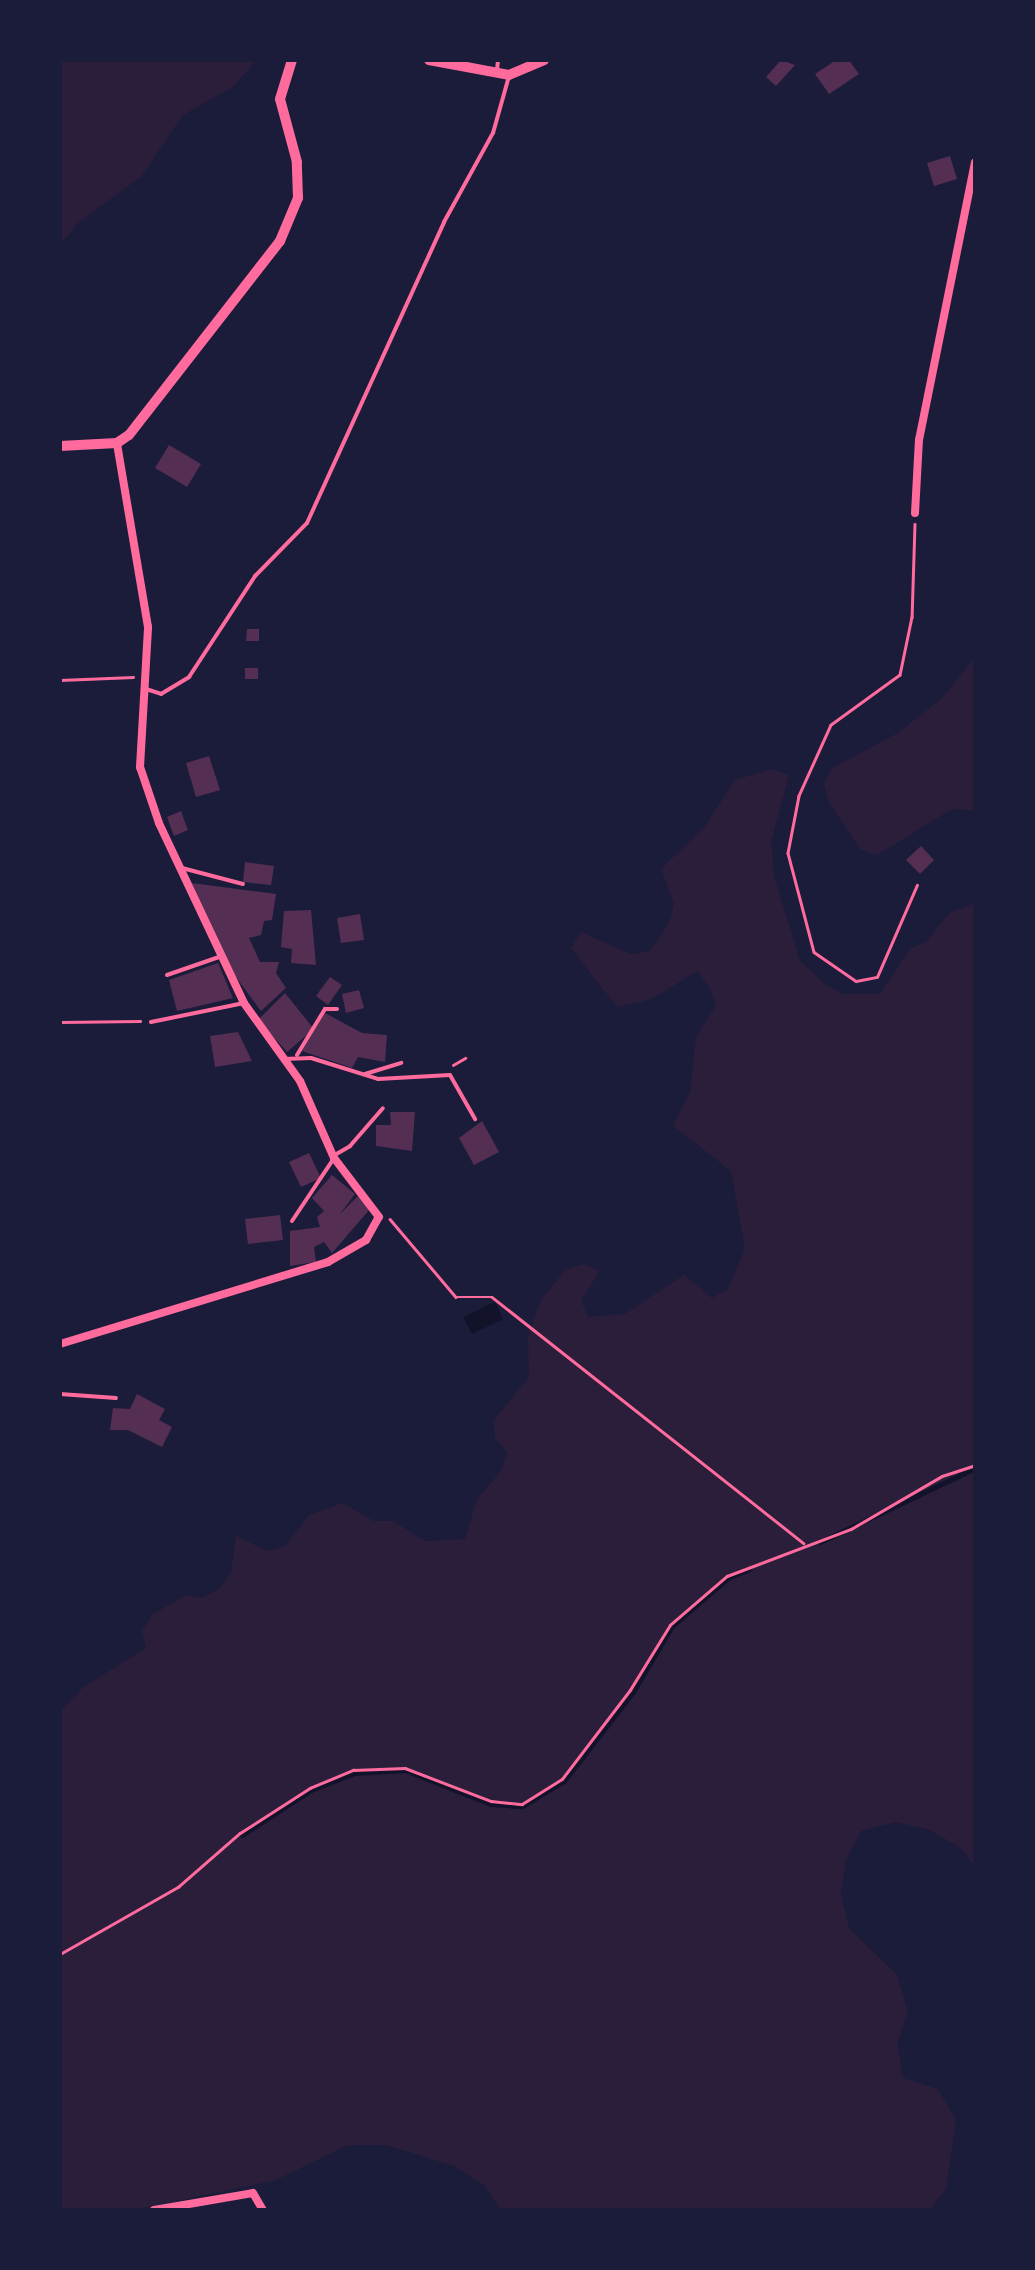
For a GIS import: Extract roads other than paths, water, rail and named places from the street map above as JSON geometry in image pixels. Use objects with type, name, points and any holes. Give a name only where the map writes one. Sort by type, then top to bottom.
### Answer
[{"type":"main road","points":[[60,446],[117,443],[280,240],[298,198],[296,162],[280,99],[291,60]]},
{"type":"main road","points":[[429,60],[496,75],[509,75],[544,60]]},
{"type":"street","points":[[915,513],[919,440],[975,163]]},
{"type":"street","points":[[60,1344],[328,1262],[375,1231],[375,1204],[334,1157],[284,1060],[219,957],[140,767],[148,627],[117,443]]},
{"type":"street","points":[[154,2210],[253,2193],[266,2205],[263,2210]]},
{"type":"lane","points":[[496,75],[498,60]]},
{"type":"lane","points":[[146,689],[162,694],[188,676],[255,576],[307,523],[444,222],[493,133],[509,75]]},
{"type":"lane","points":[[178,866],[243,884]]},
{"type":"lane","points":[[167,975],[219,957]]},
{"type":"lane","points":[[152,1022],[244,1002]]},
{"type":"lane","points":[[284,1060],[297,1055],[324,1009],[337,1009]]},
{"type":"lane","points":[[297,1055],[360,1075],[450,1076],[476,1119]]},
{"type":"lane","points":[[360,1075],[401,1062]]},
{"type":"lane","points":[[292,1220],[334,1157],[350,1146],[383,1108]]},
{"type":"lane","points":[[60,1394],[116,1398]]},
{"type":"waterway","points":[[820,1542],[975,1468]]},
{"type":"waterway","points":[[242,1835],[311,1790],[354,1773],[405,1770],[491,1804],[522,1806],[564,1781],[633,1692],[672,1626],[728,1578],[749,1569]]}]
